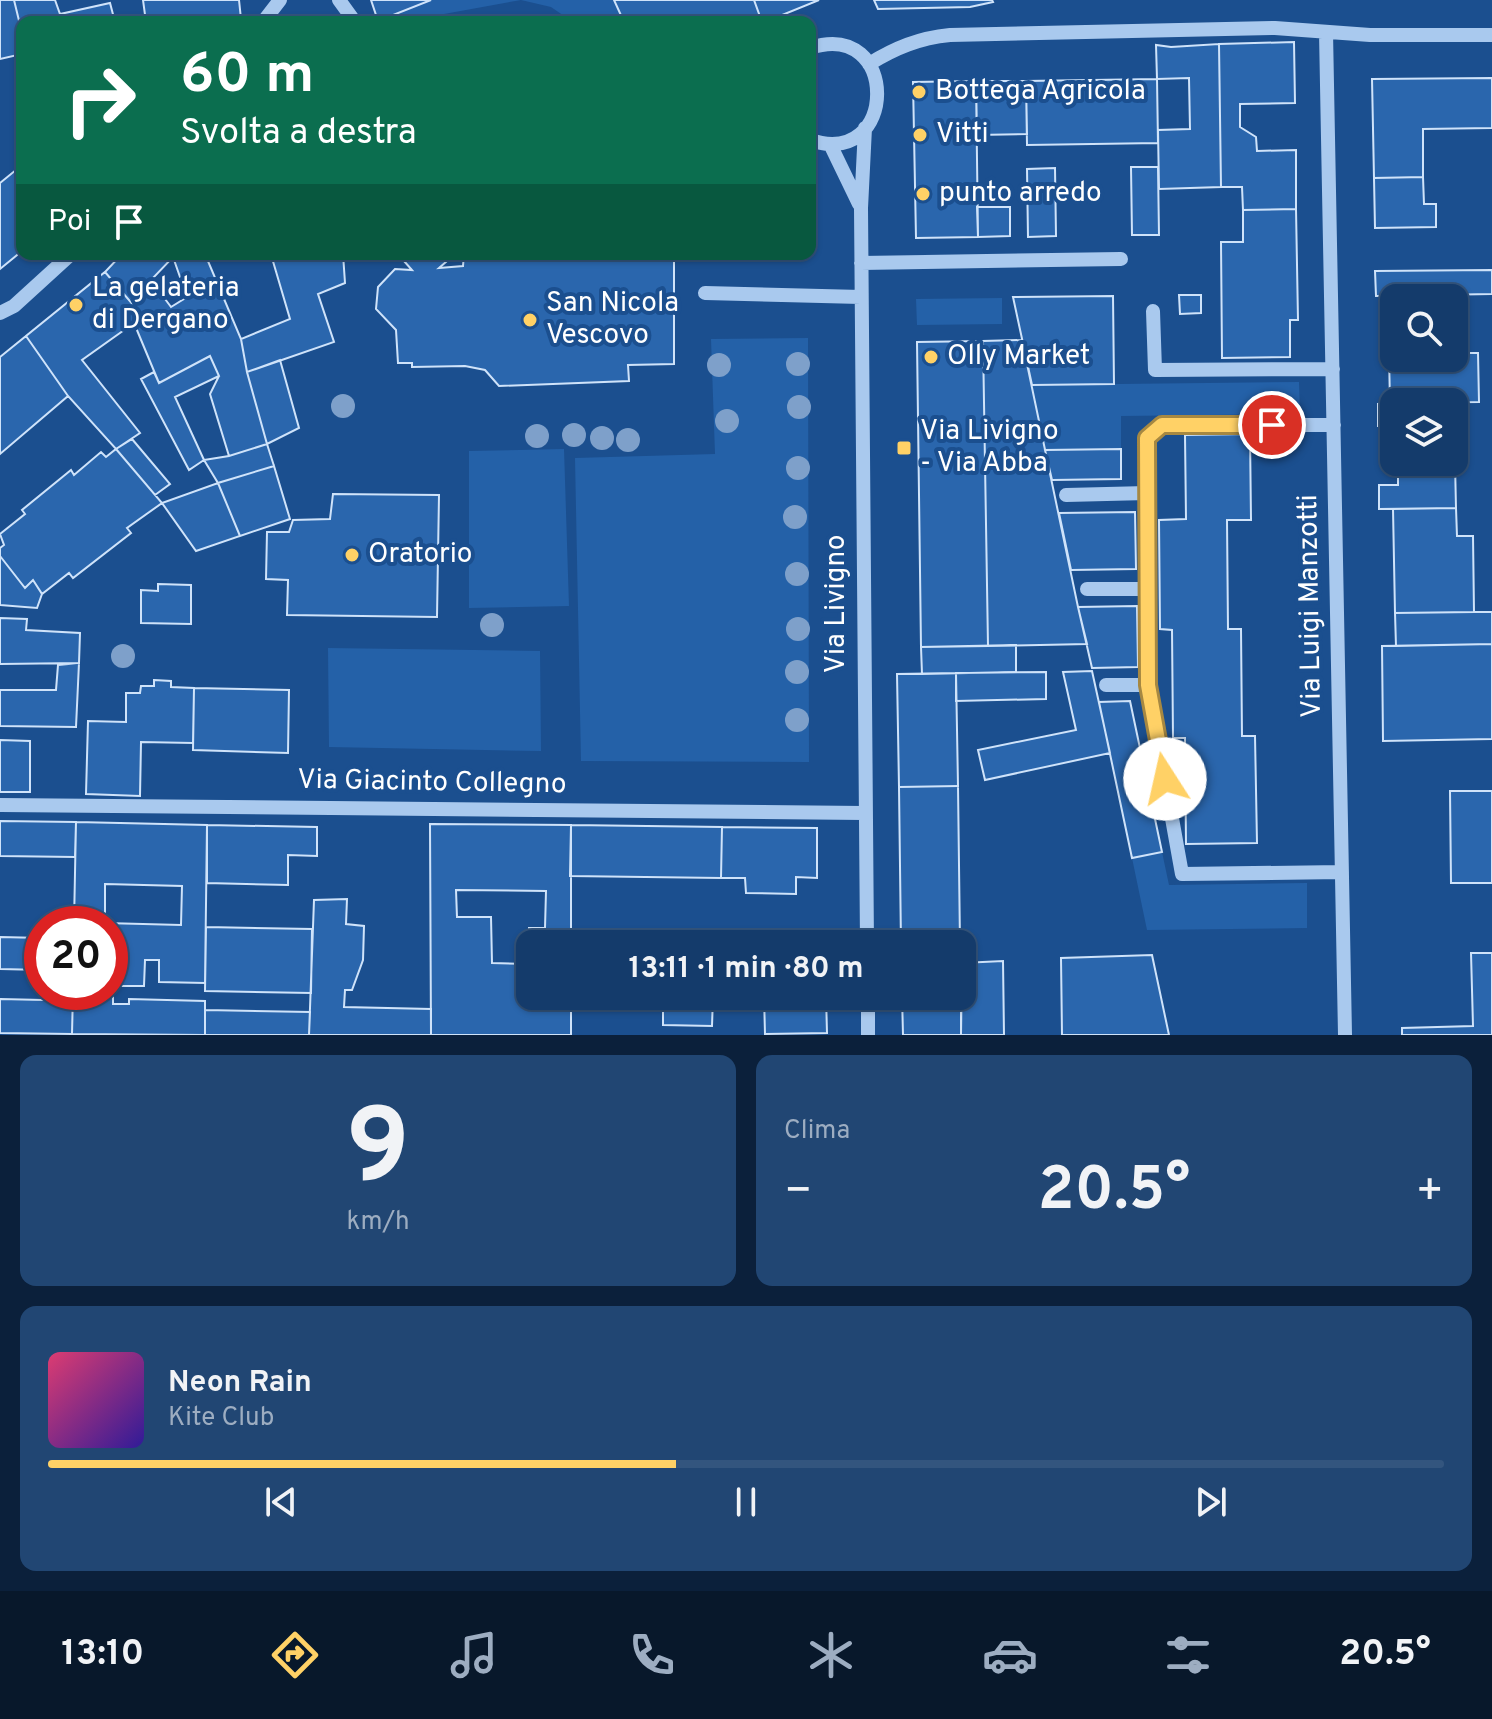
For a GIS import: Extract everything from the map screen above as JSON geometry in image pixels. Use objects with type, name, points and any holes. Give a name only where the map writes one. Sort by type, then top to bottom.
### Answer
[{"type":"street","points":[[816,47],[836,45],[854,51],[869,64],[888,52],[922,38],[950,35],[1275,28],[1492,35]]},
{"type":"street","name":"Via Luigi Manzotti","points":[[1326,32],[1345,1035]]},
{"type":"street","name":"Via Livigno","points":[[867,930],[861,208],[865,128],[875,113],[879,98],[876,79],[869,64]]},
{"type":"street","points":[[816,141],[830,144],[849,139],[865,128]]},
{"type":"street","name":"Via Livigno","points":[[830,144],[861,208]]},
{"type":"street","points":[[861,263],[1121,259]]},
{"type":"street","points":[[0,313],[14,306],[64,260]]},
{"type":"street","points":[[705,293],[861,297]]},
{"type":"street","points":[[1153,311],[1155,370],[1333,369]]},
{"type":"street","points":[[1334,425],[1162,425],[1147,438],[1148,685],[1182,874],[1342,872]]},
{"type":"street","points":[[1066,495],[1147,493]]},
{"type":"street","points":[[1087,589],[1148,589]]},
{"type":"street","points":[[1106,685],[1148,685]]},
{"type":"street","name":"Via Giacinto Collegno","points":[[0,805],[864,813]]},
{"type":"street","points":[[868,1010],[868,1035]]},
{"type":"shaded area","points":[[431,0],[521,0],[433,16],[391,16]]},
{"type":"shaded area","points":[[521,0],[614,0],[621,16],[564,16],[551,7]]},
{"type":"shaded area","points":[[495,14],[520,16],[478,16]]},
{"type":"shaded area","points":[[1002,298],[1002,324],[917,325],[916,299]]},
{"type":"shaded area","points":[[808,338],[809,762],[581,761],[575,458],[715,454],[711,339]]},
{"type":"shaded area","points":[[1299,382],[1300,414],[1121,416],[1121,449],[1045,450],[1032,385]]},
{"type":"shaded area","points":[[564,449],[569,606],[469,608],[469,451]]},
{"type":"shaded area","points":[[328,648],[540,651],[541,751],[329,747]]},
{"type":"shaded area","points":[[1162,852],[1169,885],[1307,883],[1307,928],[1147,930],[1132,858]]},
{"type":"building","points":[[0,0],[14,0],[18,16],[16,55],[0,59]]},
{"type":"building","points":[[14,0],[55,0],[60,14],[110,3],[113,16],[18,16]]},
{"type":"building","points":[[143,0],[239,0],[241,16],[145,16]]},
{"type":"building","points":[[371,0],[431,0],[391,16],[376,16]]},
{"type":"building","points":[[614,0],[754,0],[760,16],[621,16]]},
{"type":"building","points":[[754,0],[819,0],[780,16],[760,16]]},
{"type":"building","points":[[874,0],[993,2],[970,7],[878,9]]},
{"type":"building","points":[[1294,42],[1295,103],[1240,104],[1240,127],[1256,137],[1257,151],[1296,150],[1296,209],[1243,210],[1242,187],[1221,187],[1219,44]]},
{"type":"building","points":[[1219,44],[1221,187],[1159,189],[1158,130],[1190,129],[1189,78],[1157,79],[1156,45]]},
{"type":"building","points":[[1492,78],[1492,128],[1423,129],[1423,177],[1374,178],[1372,79]]},
{"type":"building","points":[[1157,79],[1158,143],[1027,145],[1026,81]]},
{"type":"building","points":[[976,81],[1026,81],[1027,134],[977,135]]},
{"type":"building","points":[[976,81],[978,237],[916,238],[913,82]]},
{"type":"building","points":[[1131,167],[1158,167],[1159,235],[1132,235]]},
{"type":"building","points":[[1055,168],[1056,236],[1028,237],[1027,169]]},
{"type":"building","points":[[16,170],[16,256],[0,269],[0,183]]},
{"type":"building","points":[[1423,177],[1424,204],[1436,204],[1436,227],[1375,228],[1374,178]]},
{"type":"building","points":[[977,207],[1010,207],[1010,236],[978,237]]},
{"type":"building","points":[[1296,209],[1298,320],[1290,320],[1290,357],[1222,358],[1221,242],[1243,242],[1243,210]]},
{"type":"building","points":[[116,260],[170,260],[151,280],[171,307],[187,297],[174,260],[208,260],[241,339],[267,444],[229,456],[210,394],[219,376],[210,356],[159,383],[134,323],[135,307],[105,272]]},
{"type":"building","points":[[273,260],[343,260],[345,283],[318,294],[334,342],[247,372],[241,339],[290,319]]},
{"type":"building","name":"San Nicola Vescovo","points":[[447,260],[439,268],[463,266],[464,260],[674,260],[674,364],[628,365],[629,381],[499,386],[485,370],[465,366],[412,367],[412,363],[398,363],[396,330],[376,309],[378,287],[395,269],[412,270],[404,261]]},
{"type":"building","points":[[1492,270],[1492,294],[1468,294],[1468,284],[1380,284],[1380,296],[1376,296],[1375,271]]},
{"type":"building","points":[[105,272],[135,307],[134,323],[82,360],[140,433],[116,449],[68,396],[26,336]]},
{"type":"building","points":[[1179,295],[1201,295],[1201,313],[1180,314]]},
{"type":"building","points":[[1113,296],[1114,384],[1032,385],[1013,297]]},
{"type":"building","points":[[26,336],[68,396],[0,454],[0,357]]},
{"type":"building","points":[[1022,340],[1087,644],[988,646],[983,341]]},
{"type":"building","points":[[983,341],[988,646],[921,647],[917,342]]},
{"type":"building","points":[[1468,353],[1478,353],[1479,402],[1468,402],[1468,388],[1390,388],[1389,372],[1468,372]]},
{"type":"building","points":[[210,356],[219,376],[175,397],[204,460],[189,470],[141,379],[154,372],[159,383]]},
{"type":"building","points":[[280,360],[299,428],[267,444],[247,372]]},
{"type":"building","points":[[1380,404],[1380,426],[1378,426]]},
{"type":"building","points":[[1250,434],[1251,520],[1227,520],[1228,629],[1241,629],[1242,736],[1255,736],[1257,843],[1186,844],[1185,738],[1173,738],[1172,630],[1160,629],[1159,520],[1186,519],[1185,435]]},
{"type":"building","points":[[132,439],[170,484],[155,495],[116,449]]},
{"type":"building","points":[[267,444],[274,466],[218,483],[204,460],[229,456]]},
{"type":"building","points":[[116,449],[162,503],[127,528],[131,533],[73,578],[69,573],[42,594],[33,580],[25,588],[0,556],[0,548],[4,545],[0,534],[25,514],[22,510],[71,470],[74,475],[101,452],[106,457]]},
{"type":"building","points":[[1121,449],[1121,479],[1052,480],[1045,450]]},
{"type":"building","points":[[274,466],[290,519],[240,536],[218,483]]},
{"type":"building","points":[[1398,476],[1455,476],[1456,508],[1379,509],[1379,485],[1398,485]]},
{"type":"building","points":[[218,483],[240,536],[196,551],[162,503]]},
{"type":"building","name":"Oratorio","points":[[333,494],[439,495],[437,617],[287,615],[288,580],[266,579],[267,532],[289,532],[293,520],[330,519]]},
{"type":"building","points":[[1456,508],[1457,536],[1473,536],[1474,612],[1395,613],[1393,509]]},
{"type":"building","points":[[1135,512],[1136,569],[1071,570],[1059,513]]},
{"type":"building","points":[[0,556],[25,588],[33,580],[42,594],[37,608],[0,605]]},
{"type":"building","points":[[158,584],[191,585],[191,624],[141,623],[141,590],[158,591]]},
{"type":"building","points":[[1137,606],[1138,667],[1092,668],[1078,607]]},
{"type":"building","points":[[1492,612],[1492,644],[1396,646],[1395,613]]},
{"type":"building","points":[[0,618],[27,619],[26,630],[80,633],[79,663],[0,664]]},
{"type":"building","points":[[1492,644],[1492,739],[1383,741],[1382,646]]},
{"type":"building","points":[[1016,645],[1016,672],[922,674],[921,647]]},
{"type":"building","points":[[79,663],[76,727],[0,726],[0,690],[56,690],[58,665]]},
{"type":"building","points":[[1092,671],[1110,753],[985,780],[978,750],[1076,730],[1063,672]]},
{"type":"building","points":[[1046,672],[1046,699],[956,701],[956,673]]},
{"type":"building","points":[[956,673],[958,786],[899,787],[897,674]]},
{"type":"building","points":[[154,680],[171,681],[171,687],[194,688],[193,743],[141,742],[140,796],[86,794],[88,721],[126,722],[126,693],[140,693],[141,686],[154,686]]},
{"type":"building","points":[[194,688],[289,690],[288,753],[193,750]]},
{"type":"building","points":[[1130,701],[1162,852],[1132,858],[1099,702]]},
{"type":"building","points":[[0,740],[30,741],[30,792],[0,792]]},
{"type":"building","points":[[958,786],[960,930],[901,930],[899,787]]},
{"type":"building","points":[[1450,791],[1492,791],[1492,883],[1451,883]]},
{"type":"building","points":[[0,821],[76,822],[75,857],[0,856]]},
{"type":"building","points":[[76,822],[207,825],[205,983],[159,982],[159,960],[145,960],[144,986],[128,986],[128,924],[181,925],[182,886],[105,884],[105,906],[74,906]]},
{"type":"building","points":[[430,824],[571,825],[571,930],[529,930],[545,928],[546,891],[456,890],[457,917],[491,917],[492,963],[516,964],[516,1010],[571,1010],[571,1035],[431,1035]]},
{"type":"building","points":[[207,825],[317,827],[317,856],[288,855],[288,885],[207,883]]},
{"type":"building","points":[[571,825],[722,827],[721,878],[570,876]]},
{"type":"building","points":[[722,827],[817,828],[817,878],[796,877],[796,894],[746,893],[745,878],[721,878]]},
{"type":"building","points":[[347,899],[346,924],[364,926],[363,960],[352,990],[345,990],[344,1007],[431,1009],[431,1035],[309,1035],[314,900]]},
{"type":"building","points":[[206,927],[312,929],[311,993],[205,991]]},
{"type":"building","points":[[0,937],[24,938],[24,970],[0,969]]},
{"type":"building","points":[[1471,953],[1492,953],[1492,1035],[1402,1035],[1402,1028],[1473,1026]]},
{"type":"building","points":[[1152,955],[1169,1035],[1062,1035],[1061,958]]},
{"type":"building","points":[[1003,961],[1004,1035],[961,1035],[961,1010],[976,1010],[976,962]]},
{"type":"building","points":[[0,999],[24,1000],[24,1010],[73,1010],[72,1034],[0,1033]]},
{"type":"building","points":[[129,999],[205,1001],[205,1035],[72,1034],[73,1010],[128,1010]]},
{"type":"building","points":[[205,1010],[310,1012],[309,1035],[205,1035]]},
{"type":"building","points":[[663,1010],[713,1010],[712,1026],[663,1025]]},
{"type":"building","points":[[764,1010],[826,1010],[827,1033],[765,1034]]},
{"type":"building","points":[[902,1010],[961,1010],[961,1035],[903,1035]]},
{"type":"place","name":"Bottega Agricola","points":[[919,92]]},
{"type":"place","name":"Vitti","points":[[920,135]]},
{"type":"place","name":"punto arredo","points":[[923,194]]},
{"type":"place","name":"La gelateria di Dergano","points":[[76,305]]},
{"type":"place","name":"San Nicola Vescovo","points":[[530,320]]},
{"type":"place","name":"Olly Market","points":[[931,357]]},
{"type":"place","name":"Via Livigno - Via Abba","points":[[904,448]]},
{"type":"place","name":"Oratorio","points":[[352,555]]},
{"type":"route","points":[[1165,779],[1148,685],[1147,438],[1162,425],[1272,425]]}]
